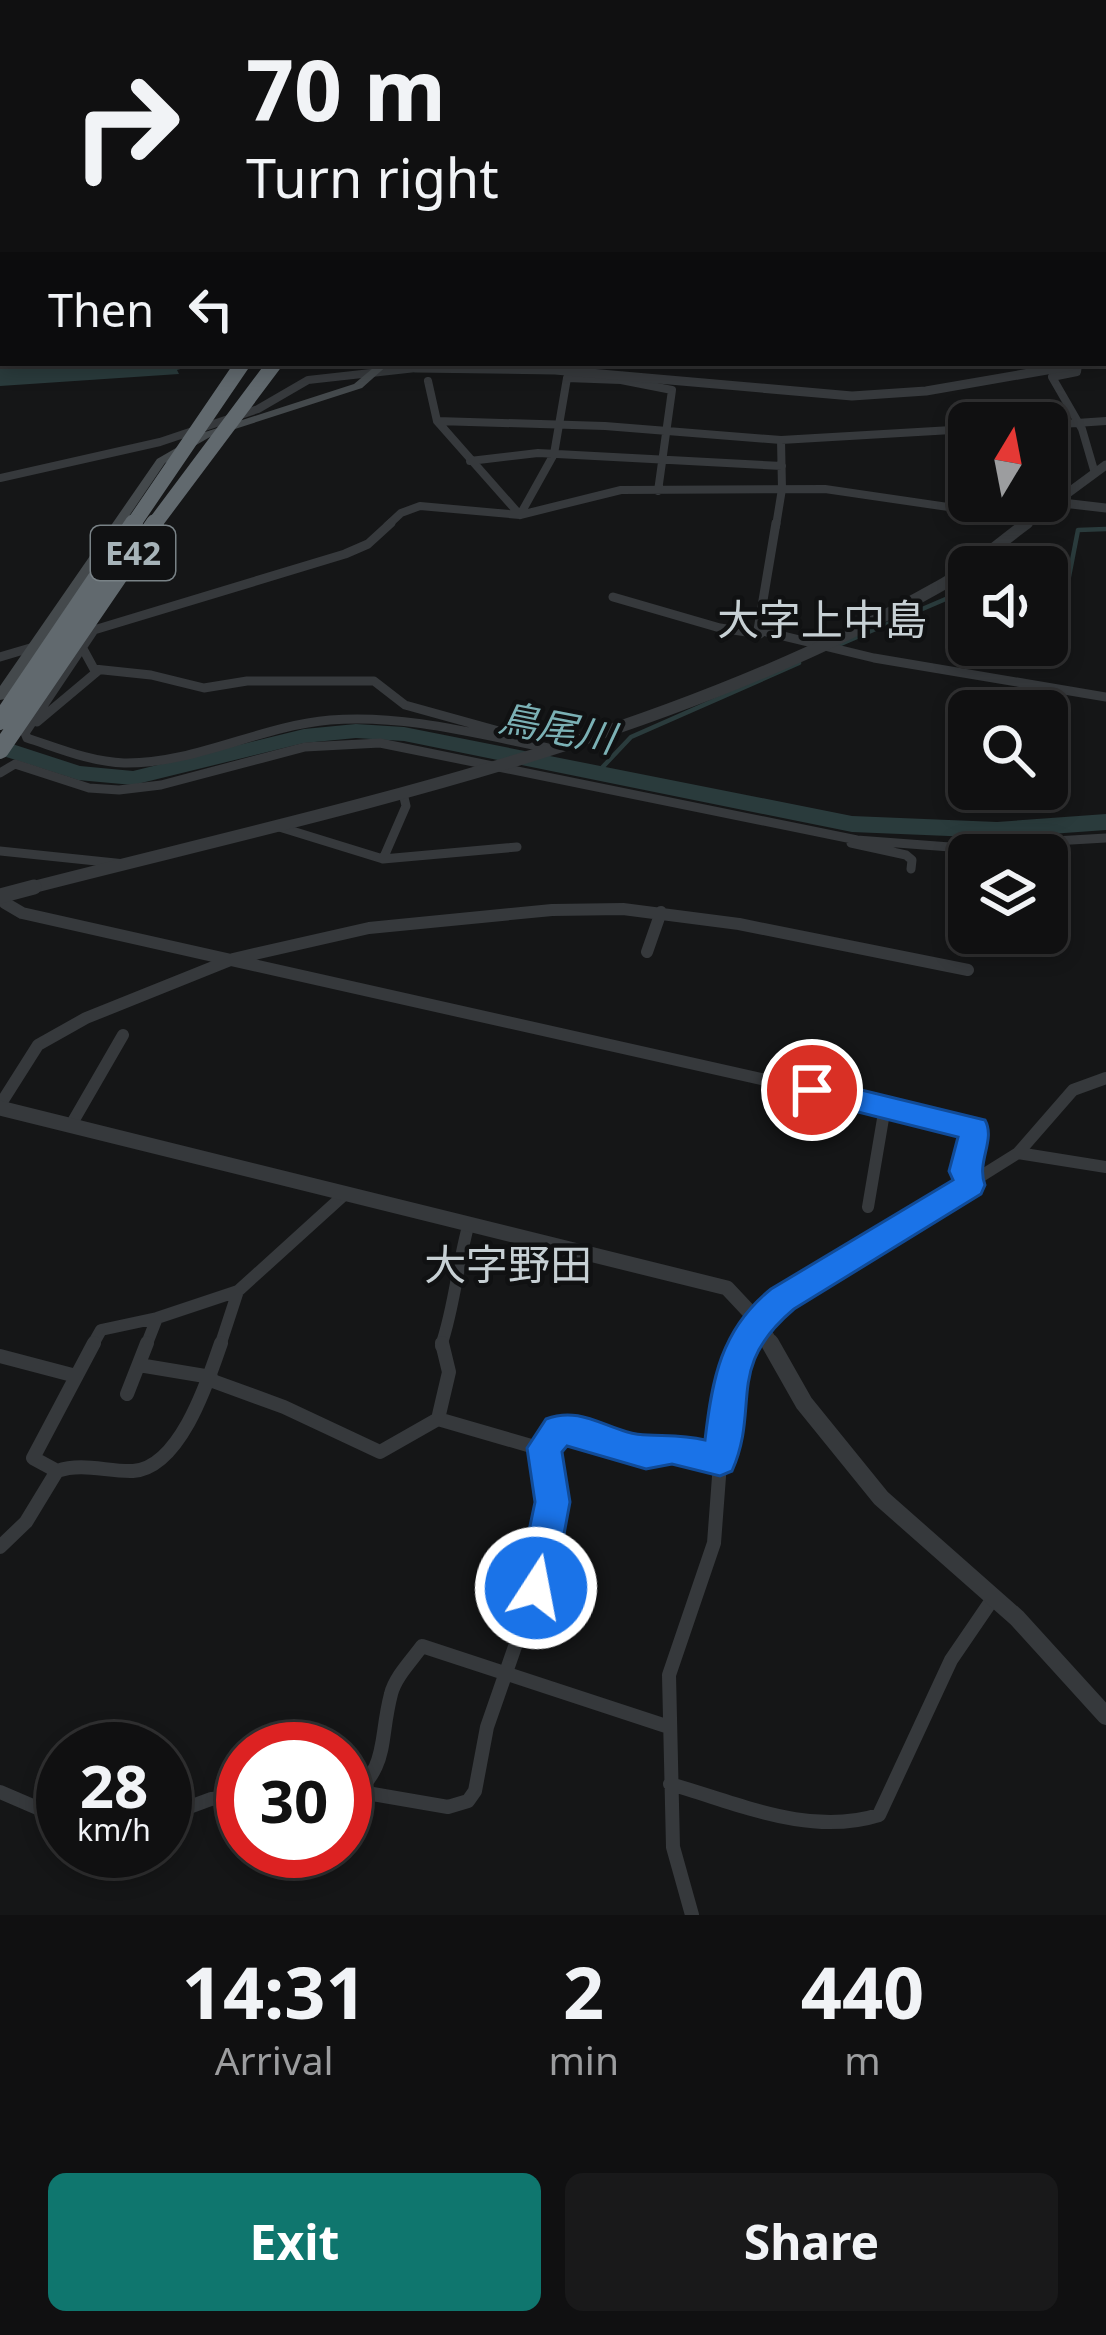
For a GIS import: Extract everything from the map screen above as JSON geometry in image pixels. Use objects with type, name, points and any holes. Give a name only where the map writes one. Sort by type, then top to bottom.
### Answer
[{"type":"highway","name":"E42","points":[[0,722],[241,366]]},
{"type":"highway","name":"E42","points":[[0,750],[148,532],[273,366]]},
{"type":"main road","points":[[0,696],[147,476],[167,455],[206,434],[350,390],[383,366]]},
{"type":"street","points":[[0,478],[160,442],[258,409],[308,380],[383,366],[496,367],[874,396],[1070,366]]},
{"type":"street","points":[[1068,491],[1100,467],[1052,377],[1077,372],[1082,366]]},
{"type":"street","points":[[520,515],[554,454],[568,378],[622,378],[670,387],[658,490]]},
{"type":"street","points":[[428,381],[437,421],[520,515]]},
{"type":"street","points":[[437,421],[559,424],[782,440],[948,430]]},
{"type":"street","points":[[1068,423],[1106,421]]},
{"type":"street","points":[[766,635],[757,626],[782,489],[782,440]]},
{"type":"street","points":[[470,460],[501,454],[554,454],[782,466]]},
{"type":"street","points":[[0,657],[345,554],[374,541],[412,507],[435,505],[520,515],[605,493],[825,489],[948,511]]},
{"type":"street","points":[[1068,504],[1106,508]]},
{"type":"street","points":[[970,1185],[964,1171],[975,1129],[22,913],[5,903],[2,895],[502,766],[737,685],[941,586],[1026,522]]},
{"type":"street","points":[[613,597],[720,628],[1106,697]]},
{"type":"street","points":[[94,630],[30,726],[27,738],[121,763],[154,760],[308,722],[365,718],[424,723],[556,750]]},
{"type":"street","points":[[82,647],[99,670]]},
{"type":"street","points":[[30,726],[99,670],[152,675],[204,688],[247,681],[374,681],[405,705],[556,750]]},
{"type":"street","points":[[0,773],[15,764],[89,788],[135,789],[305,747],[369,742],[849,839],[950,847],[1106,838]]},
{"type":"street","points":[[383,860],[406,806],[403,794]]},
{"type":"street","points":[[276,826],[383,860],[517,847]]},
{"type":"street","points":[[849,839],[861,848],[906,855],[912,860],[910,869]]},
{"type":"street","points":[[0,851],[125,864]]},
{"type":"street","points":[[968,970],[661,912],[582,908],[421,921],[313,937],[232,959],[133,997],[47,1038],[34,1050],[0,1106],[718,1285],[735,1294],[757,1320],[804,1403],[881,1498],[994,1596],[1106,1716]]},
{"type":"street","points":[[646,952],[661,912]]},
{"type":"street","points":[[71,1125],[123,1035]]},
{"type":"street","points":[[692,1915],[678,1876],[670,1784],[671,1659],[714,1543],[730,1370],[757,1320],[782,1299],[1018,1154],[1072,1090],[1106,1078]]},
{"type":"street","points":[[868,1208],[885,1107]]},
{"type":"street","points":[[1018,1154],[1106,1168]]},
{"type":"street","points":[[0,1547],[26,1522],[57,1471],[70,1466],[148,1469],[169,1449],[211,1378],[243,1279],[262,1269],[345,1194]]},
{"type":"street","points":[[438,1419],[449,1372],[441,1347],[455,1304],[454,1277],[469,1223]]},
{"type":"street","points":[[57,1471],[33,1458],[101,1330],[157,1318],[238,1291]]},
{"type":"street","points":[[128,1394],[157,1318]]},
{"type":"street","points":[[0,1356],[76,1376]]},
{"type":"street","points":[[140,1365],[211,1378],[380,1452],[438,1419],[544,1448]]},
{"type":"street","points":[[372,1794],[448,1807],[468,1801],[475,1792],[487,1727],[536,1588],[552,1502],[544,1448],[558,1430],[568,1427],[646,1452],[672,1448],[720,1460]]},
{"type":"street","points":[[670,1784],[809,1824],[854,1823],[879,1815],[914,1748],[950,1660],[994,1596]]},
{"type":"street","points":[[372,1769],[387,1738],[391,1690],[422,1646],[669,1727]]},
{"type":"street","points":[[0,1792],[36,1807]]},
{"type":"shaded area","points":[[0,366],[191,366],[177,370],[179,374],[0,386]]},
{"type":"waterway","points":[[1068,582],[1078,530],[1106,529]]},
{"type":"waterway","points":[[836,646],[948,598]]},
{"type":"waterway","points":[[597,773],[631,737],[799,663]]},
{"type":"waterway","name":"鳥尾川","points":[[0,747],[78,773],[133,778],[304,736],[356,731],[404,734],[852,824],[997,830],[1106,822]]},
{"type":"district","name":"大字上中島","points":[[822,620]]},
{"type":"district","name":"大字野田","points":[[508,1265]]},
{"type":"route","points":[[536,1588],[552,1502],[544,1448],[558,1430],[577,1429],[646,1452],[672,1448],[720,1460],[730,1370],[757,1320],[782,1299],[970,1185],[964,1171],[975,1129],[812,1090]]}]
